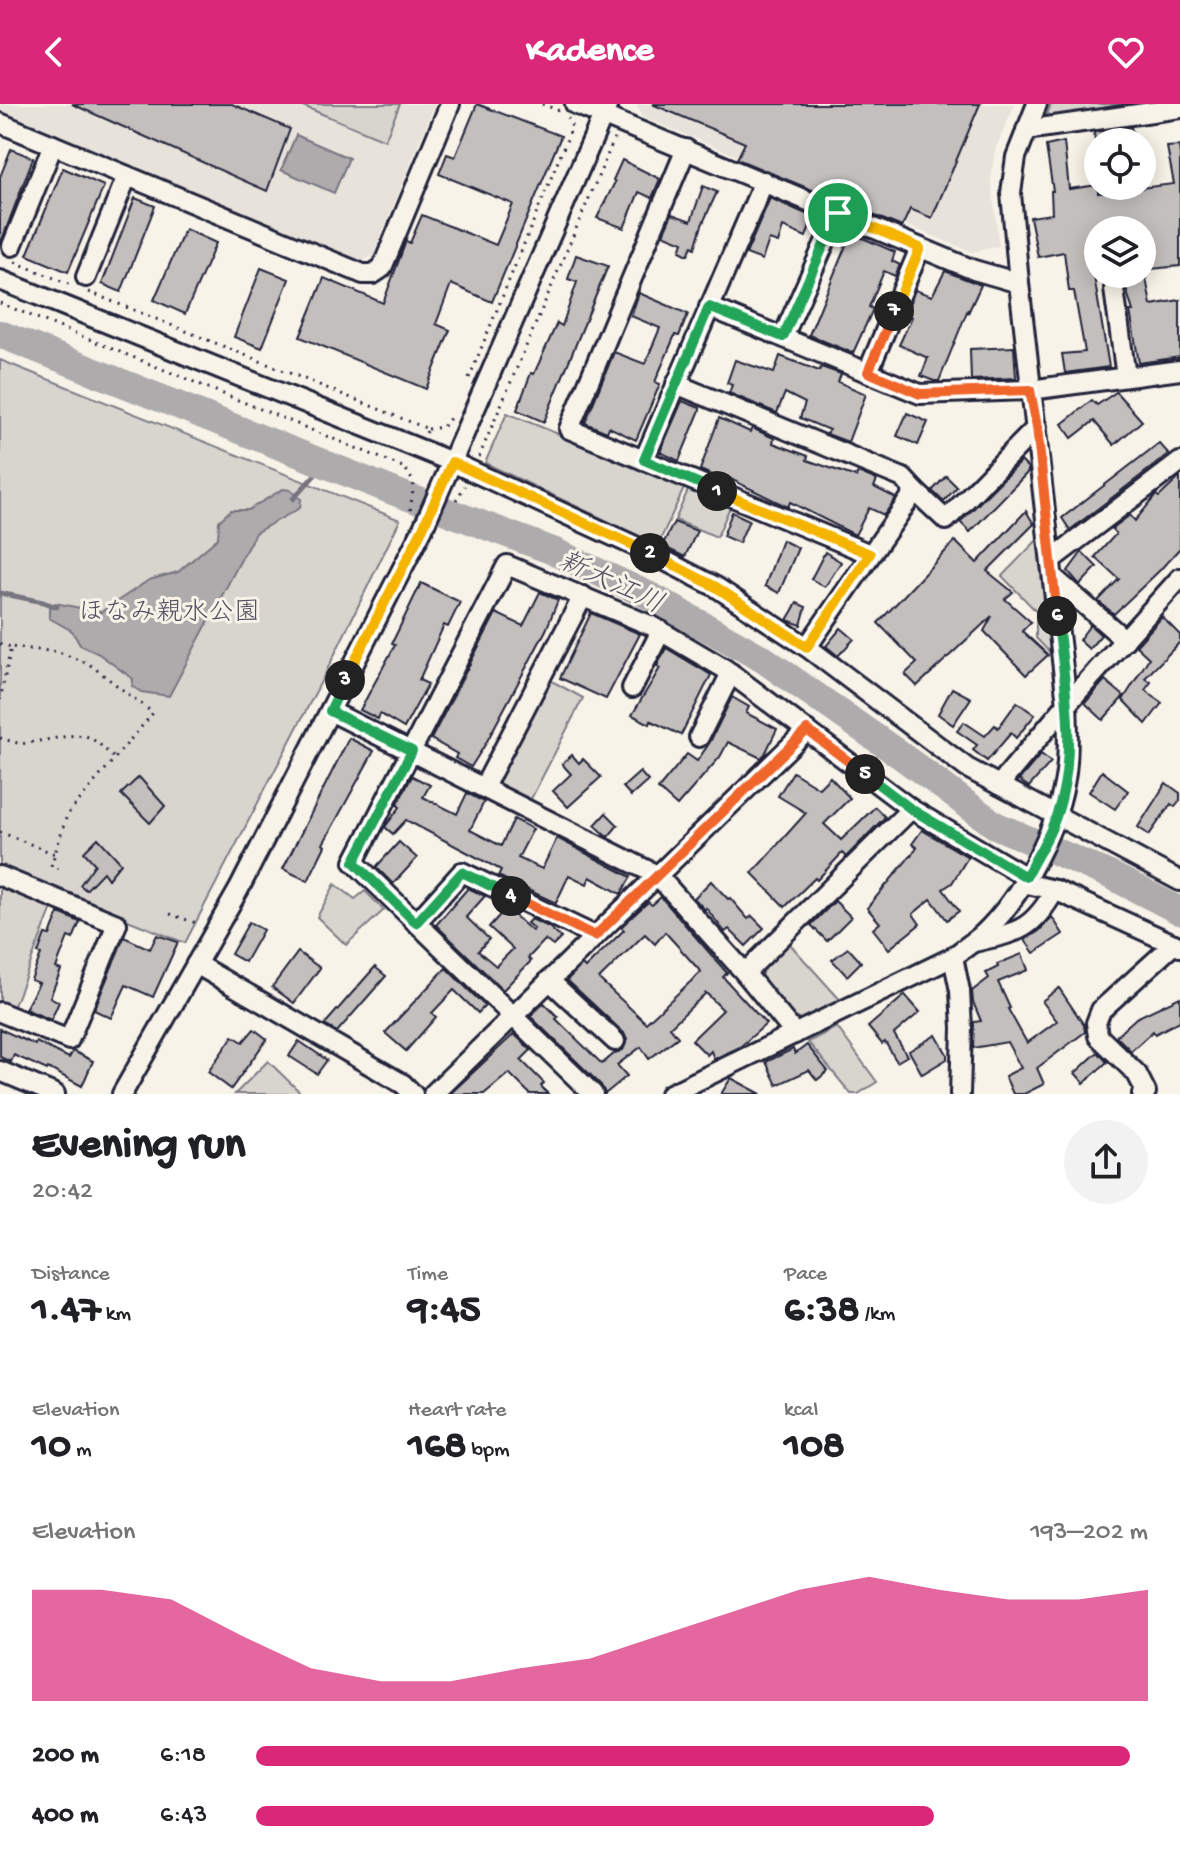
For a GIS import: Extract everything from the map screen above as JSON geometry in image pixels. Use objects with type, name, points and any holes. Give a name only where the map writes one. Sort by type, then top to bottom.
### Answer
[{"type":"street","points":[[0,123],[363,274],[373,274],[382,268],[450,104]]},
{"type":"street","points":[[575,104],[605,110],[686,149],[920,248],[974,270],[1019,283]]},
{"type":"street","points":[[670,1094],[953,957],[1004,911],[1027,875],[1054,822],[1066,773],[1067,704],[1037,427],[1030,390],[1011,193],[1016,157],[1037,104]]},
{"type":"street","points":[[1026,130],[1180,108]]},
{"type":"street","points":[[122,1094],[239,889],[330,711],[416,523],[437,496],[605,110]]},
{"type":"street","points":[[13,254],[53,145]]},
{"type":"street","points":[[686,149],[569,429],[870,554]]},
{"type":"street","points":[[83,285],[127,176]]},
{"type":"street","points":[[644,460],[764,181]]},
{"type":"street","points":[[783,337],[838,213]]},
{"type":"street","points":[[868,372],[920,248]]},
{"type":"street","points":[[0,280],[452,462],[650,553],[716,587],[807,647],[967,768],[999,785],[1054,822],[1180,881]]},
{"type":"street","points":[[1114,289],[1126,377]]},
{"type":"street","points":[[709,307],[920,394],[1030,390],[1180,370]]},
{"type":"street","points":[[676,384],[903,478],[946,520],[1037,427]]},
{"type":"street","points":[[1053,568],[1180,462]]},
{"type":"street","points":[[807,647],[915,491]]},
{"type":"street","points":[[593,1094],[354,862],[507,565],[661,631],[731,673],[911,809],[1055,890],[1177,945],[1101,1010],[1096,1023],[1098,1036],[1137,1074],[1146,1092],[1142,1094]]},
{"type":"street","points":[[1053,568],[1125,640]]},
{"type":"street","points":[[999,785],[1180,578]]},
{"type":"street","points":[[484,787],[583,596]]},
{"type":"street","points":[[632,688],[661,631]]},
{"type":"street","points":[[699,737],[731,673]]},
{"type":"street","points":[[330,711],[657,875],[795,1034]]},
{"type":"street","points":[[433,1094],[807,730]]},
{"type":"street","points":[[745,973],[911,809]]},
{"type":"street","points":[[416,923],[462,872],[595,936]]},
{"type":"street","points":[[0,876],[117,924],[69,1040],[0,1012]]},
{"type":"street","points":[[972,942],[1014,933],[1041,914],[1055,890]]},
{"type":"street","points":[[953,957],[960,991],[962,1028],[960,1094]]},
{"type":"street","points":[[196,964],[403,1084],[413,1094]]},
{"type":"street","points":[[549,980],[615,1041]]},
{"type":"street","points":[[0,1071],[55,1094]]},
{"type":"path","points":[[465,387],[572,127],[566,114],[542,104]]},
{"type":"path","points":[[479,457],[610,146],[614,137],[619,135]]},
{"type":"path","points":[[13,254],[428,429],[443,427],[453,415]]},
{"type":"path","points":[[0,303],[405,468],[414,483],[416,523]]},
{"type":"path","points":[[425,435],[428,429]]},
{"type":"path","points":[[477,442],[484,446]]},
{"type":"path","points":[[456,500],[467,482]]},
{"type":"path","points":[[414,483],[421,484]]},
{"type":"path","points":[[0,644],[59,652],[89,664],[153,713],[67,815],[51,866],[62,870]]},
{"type":"path","points":[[0,700],[11,647]]},
{"type":"path","points":[[0,738],[21,744],[86,736],[113,757]]},
{"type":"path","points":[[0,832],[55,854]]},
{"type":"path","points":[[170,914],[199,924]]},
{"type":"shaded area","points":[[0,104],[435,104],[373,256],[360,262],[0,110]]},
{"type":"shaded area","points":[[637,104],[1015,104],[995,150],[991,179],[999,246],[972,252],[642,117]]},
{"type":"shaded area","points":[[296,135],[349,158],[334,193],[281,170]]},
{"type":"shaded area","points":[[283,489],[290,490],[301,499],[300,508],[255,533],[169,696],[141,692],[132,686],[133,679],[99,654],[80,645],[72,631],[49,618],[49,609],[55,603],[101,612],[149,580],[178,572],[218,538],[219,521],[231,510],[248,510]]},
{"type":"green space","points":[[298,104],[400,104],[385,140]]},
{"type":"green space","points":[[1051,104],[1128,104],[1046,117]]},
{"type":"green space","name":"ほなみ親水公園","points":[[0,360],[400,520],[327,670],[185,943],[0,869]]},
{"type":"green space","points":[[507,413],[685,486],[658,545],[485,463]]},
{"type":"green space","points":[[688,490],[730,507],[717,537],[675,520]]},
{"type":"green space","points":[[1043,534],[1055,658],[1036,638],[1036,611],[1002,576]]},
{"type":"green space","points":[[548,679],[583,698],[530,801],[494,783]]},
{"type":"green space","points":[[335,884],[355,899],[365,891],[384,910],[346,945],[317,917]]},
{"type":"green space","points":[[0,885],[53,905],[13,1008],[0,1003]]},
{"type":"green space","points":[[789,943],[843,1003],[805,1022],[792,1018],[761,982],[766,965]]},
{"type":"green space","points":[[837,1027],[877,1082],[858,1094],[851,1094],[808,1042]]},
{"type":"green space","points":[[268,1061],[302,1094],[235,1094]]},
{"type":"building","points":[[72,104],[232,104],[290,129],[267,191]]},
{"type":"building","points":[[477,104],[561,136],[492,302],[451,284],[436,324],[450,330],[426,389],[300,337],[324,278],[383,303],[406,241],[410,243],[422,215],[496,245],[513,204],[439,174],[447,154],[455,157]]},
{"type":"building","points":[[652,104],[980,104],[932,218],[910,209],[902,227],[737,159],[745,143]]},
{"type":"building","points":[[1064,142],[1069,189],[1084,187],[1084,200],[1156,200],[1156,186],[1174,184],[1167,147],[1179,146],[1180,266],[1156,269],[1156,216],[1084,216],[1084,288],[1096,288],[1109,367],[1065,373],[1062,354],[1085,352],[1074,291],[1069,291],[1064,252],[1038,257],[1030,217],[1052,214],[1053,191],[1046,146]]},
{"type":"building","points":[[11,149],[33,158],[0,245],[0,177]]},
{"type":"building","points":[[622,160],[660,179],[652,198],[639,192],[624,228],[597,218]]},
{"type":"building","points":[[63,168],[104,186],[68,272],[27,255]]},
{"type":"building","points":[[703,186],[717,192],[695,248],[692,246],[688,255],[680,251],[683,242],[663,234],[672,214],[691,221]]},
{"type":"building","points":[[135,198],[155,206],[121,292],[102,284]]},
{"type":"building","points":[[770,198],[813,217],[806,237],[783,227],[778,243],[769,240],[762,260],[746,254]]},
{"type":"building","points":[[185,229],[216,243],[185,314],[154,300]]},
{"type":"building","points":[[851,233],[895,252],[892,261],[900,265],[895,276],[884,271],[869,307],[873,309],[853,353],[809,335]]},
{"type":"building","points":[[576,255],[608,266],[544,422],[517,410],[531,373],[534,374],[557,323],[562,326],[577,282],[568,279]]},
{"type":"building","points":[[261,268],[289,279],[262,348],[234,337]]},
{"type":"building","points":[[945,271],[981,285],[939,381],[934,381],[921,376],[928,358],[899,345],[912,317],[906,314],[915,290],[932,296]]},
{"type":"building","points":[[1126,288],[1148,288],[1151,305],[1180,300],[1180,357],[1139,363],[1130,311],[1133,311]]},
{"type":"building","points":[[639,293],[688,314],[679,336],[675,335],[655,382],[660,384],[636,440],[609,427],[607,432],[585,423],[614,352],[645,364],[660,328],[631,316]]},
{"type":"building","points":[[1014,347],[1016,378],[971,380],[970,349]]},
{"type":"building","points":[[780,356],[819,371],[821,367],[841,374],[838,382],[866,394],[848,442],[800,418],[805,403],[785,393],[777,413],[729,393],[732,385],[727,383],[735,360],[774,373]]},
{"type":"building","points":[[1116,392],[1142,421],[1114,445],[1094,421],[1072,438],[1062,424],[1092,400],[1097,405]]},
{"type":"building","points":[[682,401],[700,410],[679,461],[660,452]]},
{"type":"building","points":[[907,413],[928,422],[918,445],[897,436]]},
{"type":"building","points":[[719,418],[750,432],[752,428],[774,438],[773,443],[808,456],[807,460],[856,477],[858,472],[877,480],[874,487],[896,498],[884,515],[869,508],[855,535],[790,502],[788,507],[722,475],[721,479],[700,470]]},
{"type":"building","points":[[1159,443],[1169,454],[1070,530],[1062,518]]},
{"type":"building","points":[[1021,461],[1028,472],[970,532],[960,522]]},
{"type":"building","points":[[946,476],[957,487],[944,501],[932,491]]},
{"type":"building","points":[[1180,477],[1180,548],[1114,614],[1098,601],[1119,579],[1095,557],[1116,534],[1112,529],[1114,527],[1130,515],[1135,521],[1156,495],[1159,497]]},
{"type":"building","points":[[1026,511],[1034,524],[987,571],[1013,592],[1005,599],[1031,622],[1022,631],[1048,655],[1026,675],[984,631],[992,616],[917,686],[905,674],[917,663],[878,623],[955,541],[977,563]]},
{"type":"building","points":[[732,512],[749,520],[739,543],[723,536]]},
{"type":"building","points":[[674,522],[697,531],[685,557],[662,546]]},
{"type":"building","points":[[782,540],[798,548],[779,593],[765,586]]},
{"type":"building","points":[[825,552],[841,562],[825,587],[811,579]]},
{"type":"building","points":[[1082,552],[1097,567],[1080,585],[1068,571]]},
{"type":"building","points":[[421,583],[460,602],[448,627],[444,625],[419,680],[428,684],[404,728],[380,714],[378,719],[360,710],[395,645],[392,643]]},
{"type":"building","points":[[540,592],[558,600],[546,630],[471,767],[455,758],[457,754],[431,739],[496,613],[523,626]]},
{"type":"building","points":[[797,603],[806,607],[801,625],[787,620]]},
{"type":"building","points":[[591,613],[640,634],[606,699],[560,678]]},
{"type":"building","points":[[1162,617],[1180,635],[1180,642],[1145,678],[1151,682],[1145,690],[1162,703],[1146,724],[1123,700],[1149,658],[1136,646]]},
{"type":"building","points":[[1090,625],[1101,635],[1089,649],[1079,640]]},
{"type":"building","points":[[841,628],[854,639],[838,656],[826,646]]},
{"type":"building","points":[[666,648],[711,675],[681,735],[632,715],[660,668],[657,666]]},
{"type":"building","points":[[1105,680],[1124,696],[1103,720],[1085,703]]},
{"type":"building","points":[[952,688],[971,698],[953,725],[938,714]]},
{"type":"building","points":[[732,697],[749,707],[746,713],[777,729],[765,754],[761,758],[728,742],[720,757],[677,806],[658,789],[687,754],[697,761]]},
{"type":"building","points":[[1017,702],[1035,715],[1016,738],[1011,733],[987,761],[973,750],[977,745],[957,731],[964,722],[985,736],[995,725],[998,728]]},
{"type":"building","points":[[349,738],[374,751],[323,844],[325,846],[308,881],[283,869]]},
{"type":"building","points":[[1041,754],[1051,762],[1029,787],[1019,780]]},
{"type":"building","points":[[572,755],[579,763],[583,759],[601,777],[568,807],[553,791],[571,774],[562,764]]},
{"type":"building","points":[[1102,771],[1128,791],[1115,809],[1089,792]]},
{"type":"building","points":[[640,772],[648,781],[631,796],[623,787]]},
{"type":"building","points":[[793,772],[819,788],[830,777],[850,798],[824,824],[841,840],[875,807],[885,817],[846,857],[842,853],[817,880],[815,878],[785,907],[752,873],[806,813],[778,796]]},
{"type":"building","points":[[412,776],[430,785],[423,797],[457,814],[467,793],[484,802],[470,830],[501,846],[514,819],[533,829],[518,858],[542,869],[557,838],[631,877],[621,894],[590,877],[587,884],[569,875],[556,903],[498,876],[501,870],[406,820],[393,834],[385,827],[400,807],[397,805]]},
{"type":"building","points":[[139,777],[165,806],[150,823],[121,794]]},
{"type":"building","points":[[1166,783],[1180,793],[1180,801],[1175,807],[1171,804],[1149,835],[1138,827]]},
{"type":"building","points":[[606,813],[618,825],[608,837],[595,825]]},
{"type":"building","points":[[922,830],[968,857],[952,883],[943,889],[959,911],[947,920],[931,899],[913,914],[920,924],[889,949],[873,929],[880,923],[867,908],[917,848],[912,844]]},
{"type":"building","points":[[98,838],[121,863],[108,879],[103,872],[86,890],[80,885],[95,864],[84,852]]},
{"type":"building","points":[[399,842],[417,858],[393,884],[376,867]]},
{"type":"building","points":[[711,881],[748,919],[752,916],[764,928],[746,946],[729,929],[725,932],[694,898]]},
{"type":"building","points":[[468,888],[485,896],[466,917],[489,939],[478,951],[496,966],[513,949],[489,927],[506,908],[532,931],[534,929],[527,923],[531,919],[549,927],[561,938],[553,946],[545,940],[528,958],[531,961],[503,990],[436,925]]},
{"type":"building","points":[[661,897],[727,973],[723,977],[766,1024],[740,1047],[714,1059],[711,1051],[707,1055],[692,1040],[723,1010],[706,993],[670,1027],[678,1037],[649,1059],[641,1047],[617,1065],[627,1076],[605,1094],[601,1085],[530,1016],[544,1003],[602,1064],[623,1050],[627,1040],[624,1033],[567,980],[582,965],[585,968],[648,902],[652,905]],"holes":[[[665,932],[701,972],[646,1023],[599,979],[645,934],[655,944]]]},
{"type":"building","points":[[835,901],[851,917],[827,941],[811,925]]},
{"type":"building","points":[[59,913],[80,922],[73,939],[68,937],[56,968],[61,970],[50,997],[59,1002],[51,1020],[25,1009],[39,983],[31,980],[41,954],[38,953],[45,934],[50,935]]},
{"type":"building","points":[[1052,917],[1063,934],[1034,953],[1025,940]]},
{"type":"building","points":[[249,922],[263,930],[245,962],[231,954]]},
{"type":"building","points":[[157,935],[178,942],[153,997],[126,985],[111,1018],[94,1010],[124,937],[150,949]]},
{"type":"building","points":[[848,948],[861,962],[847,976],[832,960]]},
{"type":"building","points":[[298,952],[320,968],[294,1003],[272,987]]},
{"type":"building","points":[[1022,954],[1028,970],[998,982],[1008,1009],[1027,1043],[1057,1021],[1042,1001],[1059,988],[1084,1025],[1085,1032],[1037,1068],[1044,1084],[1024,1094],[1013,1094],[1005,1076],[1021,1068],[1007,1042],[973,1048],[974,1022],[981,1021],[972,991],[989,978],[986,973],[998,967],[997,964]]},
{"type":"building","points":[[375,967],[386,976],[337,1032],[324,1025]]},
{"type":"building","points":[[446,968],[485,1006],[478,1013],[454,990],[432,1013],[436,1017],[406,1051],[385,1033]]},
{"type":"building","points":[[905,995],[920,1012],[894,1034],[907,1056],[897,1062],[885,1042],[882,1044],[868,1027]]},
{"type":"building","points":[[1180,997],[1180,1021],[1155,1034],[1153,1031],[1131,1051],[1116,1036],[1136,1018]]},
{"type":"building","points":[[0,1029],[69,1058],[73,1051],[93,1061],[82,1086],[14,1055],[11,1062],[0,1057]]},
{"type":"building","points":[[254,1029],[267,1039],[231,1089],[208,1072],[233,1036],[243,1042]]},
{"type":"building","points":[[514,1034],[531,1050],[521,1060],[544,1083],[541,1086],[548,1094],[530,1094],[509,1073],[484,1094],[450,1094]]},
{"type":"building","points":[[936,1035],[947,1059],[922,1074],[909,1051]]},
{"type":"building","points":[[299,1041],[327,1060],[317,1074],[289,1056]]},
{"type":"building","points":[[807,1045],[828,1071],[817,1080],[809,1070],[777,1085],[766,1062],[793,1049],[795,1054]]},
{"type":"building","points":[[1098,1052],[1107,1062],[1084,1083],[1075,1073]]},
{"type":"building","points":[[731,1078],[761,1094],[721,1094]]},
{"type":"waterway","name":"新大江川","points":[[0,334],[395,492],[553,551],[654,598],[763,659],[995,825],[1112,876],[1180,911]]},
{"type":"waterway","points":[[1046,398],[1084,392]]},
{"type":"waterway","points":[[293,499],[325,464]]},
{"type":"waterway","points":[[0,593],[57,607]]},
{"type":"route","points":[[838,213],[920,248],[868,372],[920,394],[1030,390],[1052,559],[1068,740],[1066,773],[1056,816],[1026,877],[911,809],[807,730],[595,936],[462,872],[416,923],[354,862],[412,751],[330,711],[423,528],[452,462],[650,553],[716,587],[807,647],[870,554],[644,460],[709,307],[783,337],[838,213]]}]
